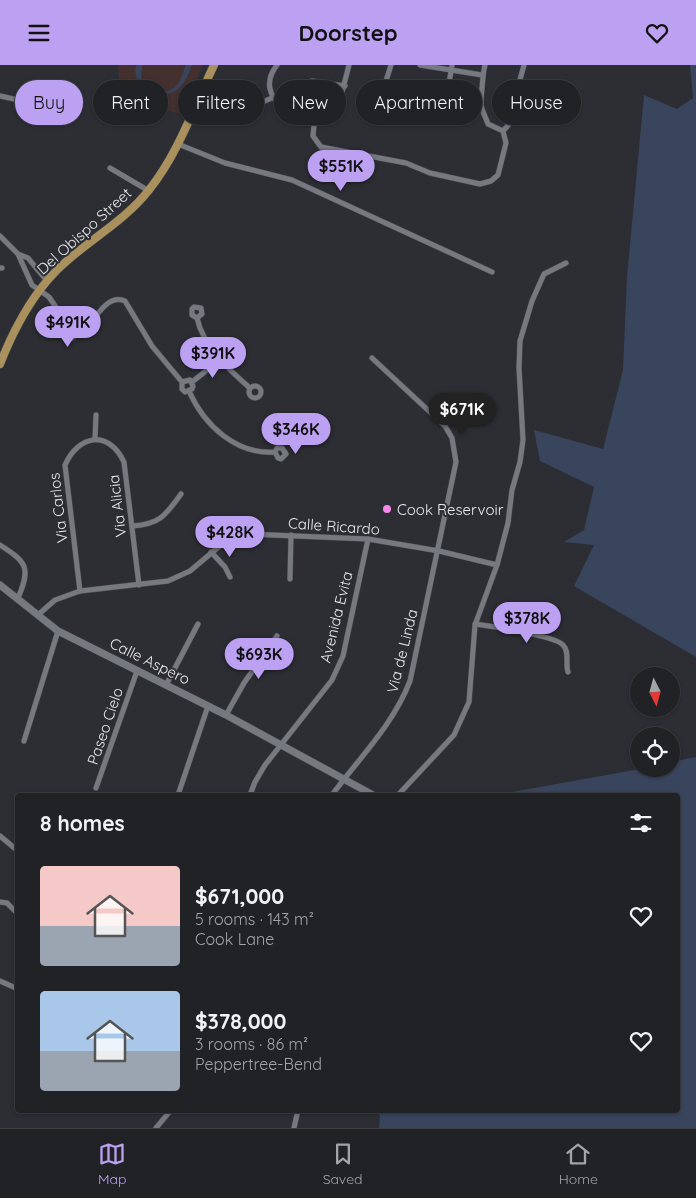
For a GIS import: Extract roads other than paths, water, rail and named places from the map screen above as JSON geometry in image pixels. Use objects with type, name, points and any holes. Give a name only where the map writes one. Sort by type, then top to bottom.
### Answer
[{"type":"main road","name":"Del Obispo Street","points":[[0,364],[21,321],[47,281],[77,252],[123,218],[149,191],[178,143],[214,65]]},
{"type":"street","points":[[264,101],[272,98],[269,81],[277,65]]},
{"type":"street","points":[[346,81],[349,65]]},
{"type":"street","points":[[386,80],[391,65]]},
{"type":"street","points":[[420,65],[451,67],[482,75]]},
{"type":"street","points":[[485,65],[482,75],[484,85],[481,104],[488,124],[504,131]]},
{"type":"street","points":[[314,125],[313,136],[320,147],[406,163],[430,173],[480,183],[491,181],[498,175],[506,143],[504,131],[511,122],[512,109],[524,65]]},
{"type":"street","points":[[449,80],[451,67]]},
{"type":"street","points":[[0,96],[15,99]]},
{"type":"street","points":[[178,143],[226,163],[292,180],[492,272]]},
{"type":"street","points":[[110,168],[149,191]]},
{"type":"street","points":[[0,236],[18,254],[28,258],[47,281]]},
{"type":"street","points":[[18,254],[26,276],[32,285],[48,297],[66,322],[76,331]]},
{"type":"street","points":[[400,793],[454,735],[472,687],[475,623],[497,565],[508,523],[512,490],[520,461],[523,440],[519,368],[520,341],[532,301],[544,274],[566,263]]},
{"type":"street","points":[[66,322],[66,336],[72,338],[76,331],[91,324],[94,317],[112,301],[121,299],[126,301],[152,346],[182,382],[182,389],[189,391],[201,414],[218,432],[246,448],[265,453],[275,452]]},
{"type":"street","points":[[197,318],[200,331],[221,359],[250,388]]},
{"type":"street","name":"Via de Linda","points":[[333,793],[402,703],[410,681],[455,472],[456,452],[452,438],[441,422],[372,357]]},
{"type":"street","points":[[189,391],[193,386],[192,382],[221,359]]},
{"type":"street","points":[[182,382],[187,380],[192,382]]},
{"type":"street","points":[[96,415],[96,439]]},
{"type":"street","name":"Via Alicia","points":[[96,439],[107,441],[118,449],[124,462],[139,585]]},
{"type":"street","name":"Via Carlos","points":[[80,591],[65,465],[71,452],[81,443],[96,439]]},
{"type":"street","points":[[132,526],[149,525],[164,517],[181,494]]},
{"type":"street","name":"Calle Ricardo","points":[[39,614],[55,600],[80,591],[168,581],[190,571],[228,539],[246,534],[368,539],[439,551],[497,565]]},
{"type":"street","points":[[290,579],[291,535]]},
{"type":"street","name":"Avenida Evita","points":[[251,793],[255,782],[280,745],[332,680],[343,656],[368,539]]},
{"type":"street","points":[[0,545],[18,556],[25,565],[27,578],[18,598]]},
{"type":"street","points":[[211,552],[225,567],[230,577]]},
{"type":"street","name":"Calle Aspero","points":[[0,585],[39,614],[58,631],[226,715],[370,793]]},
{"type":"street","points":[[475,623],[508,631],[524,632],[561,643],[566,650],[568,671]]},
{"type":"street","points":[[166,685],[198,624]]},
{"type":"street","points":[[24,741],[58,631]]},
{"type":"street","points":[[226,715],[244,683],[277,636]]},
{"type":"street","name":"Paseo Cielo","points":[[96,788],[137,671]]},
{"type":"street","points":[[179,793],[208,706]]},
{"type":"street","points":[[0,835],[15,848]]},
{"type":"street","points":[[0,902],[7,903],[15,912]]},
{"type":"street","points":[[0,981],[15,988]]},
{"type":"street","points":[[156,1128],[168,1113]]},
{"type":"street","points":[[294,1128],[297,1113]]},
{"type":"place","name":"Cook Reservoir","points":[[387,509]]}]
